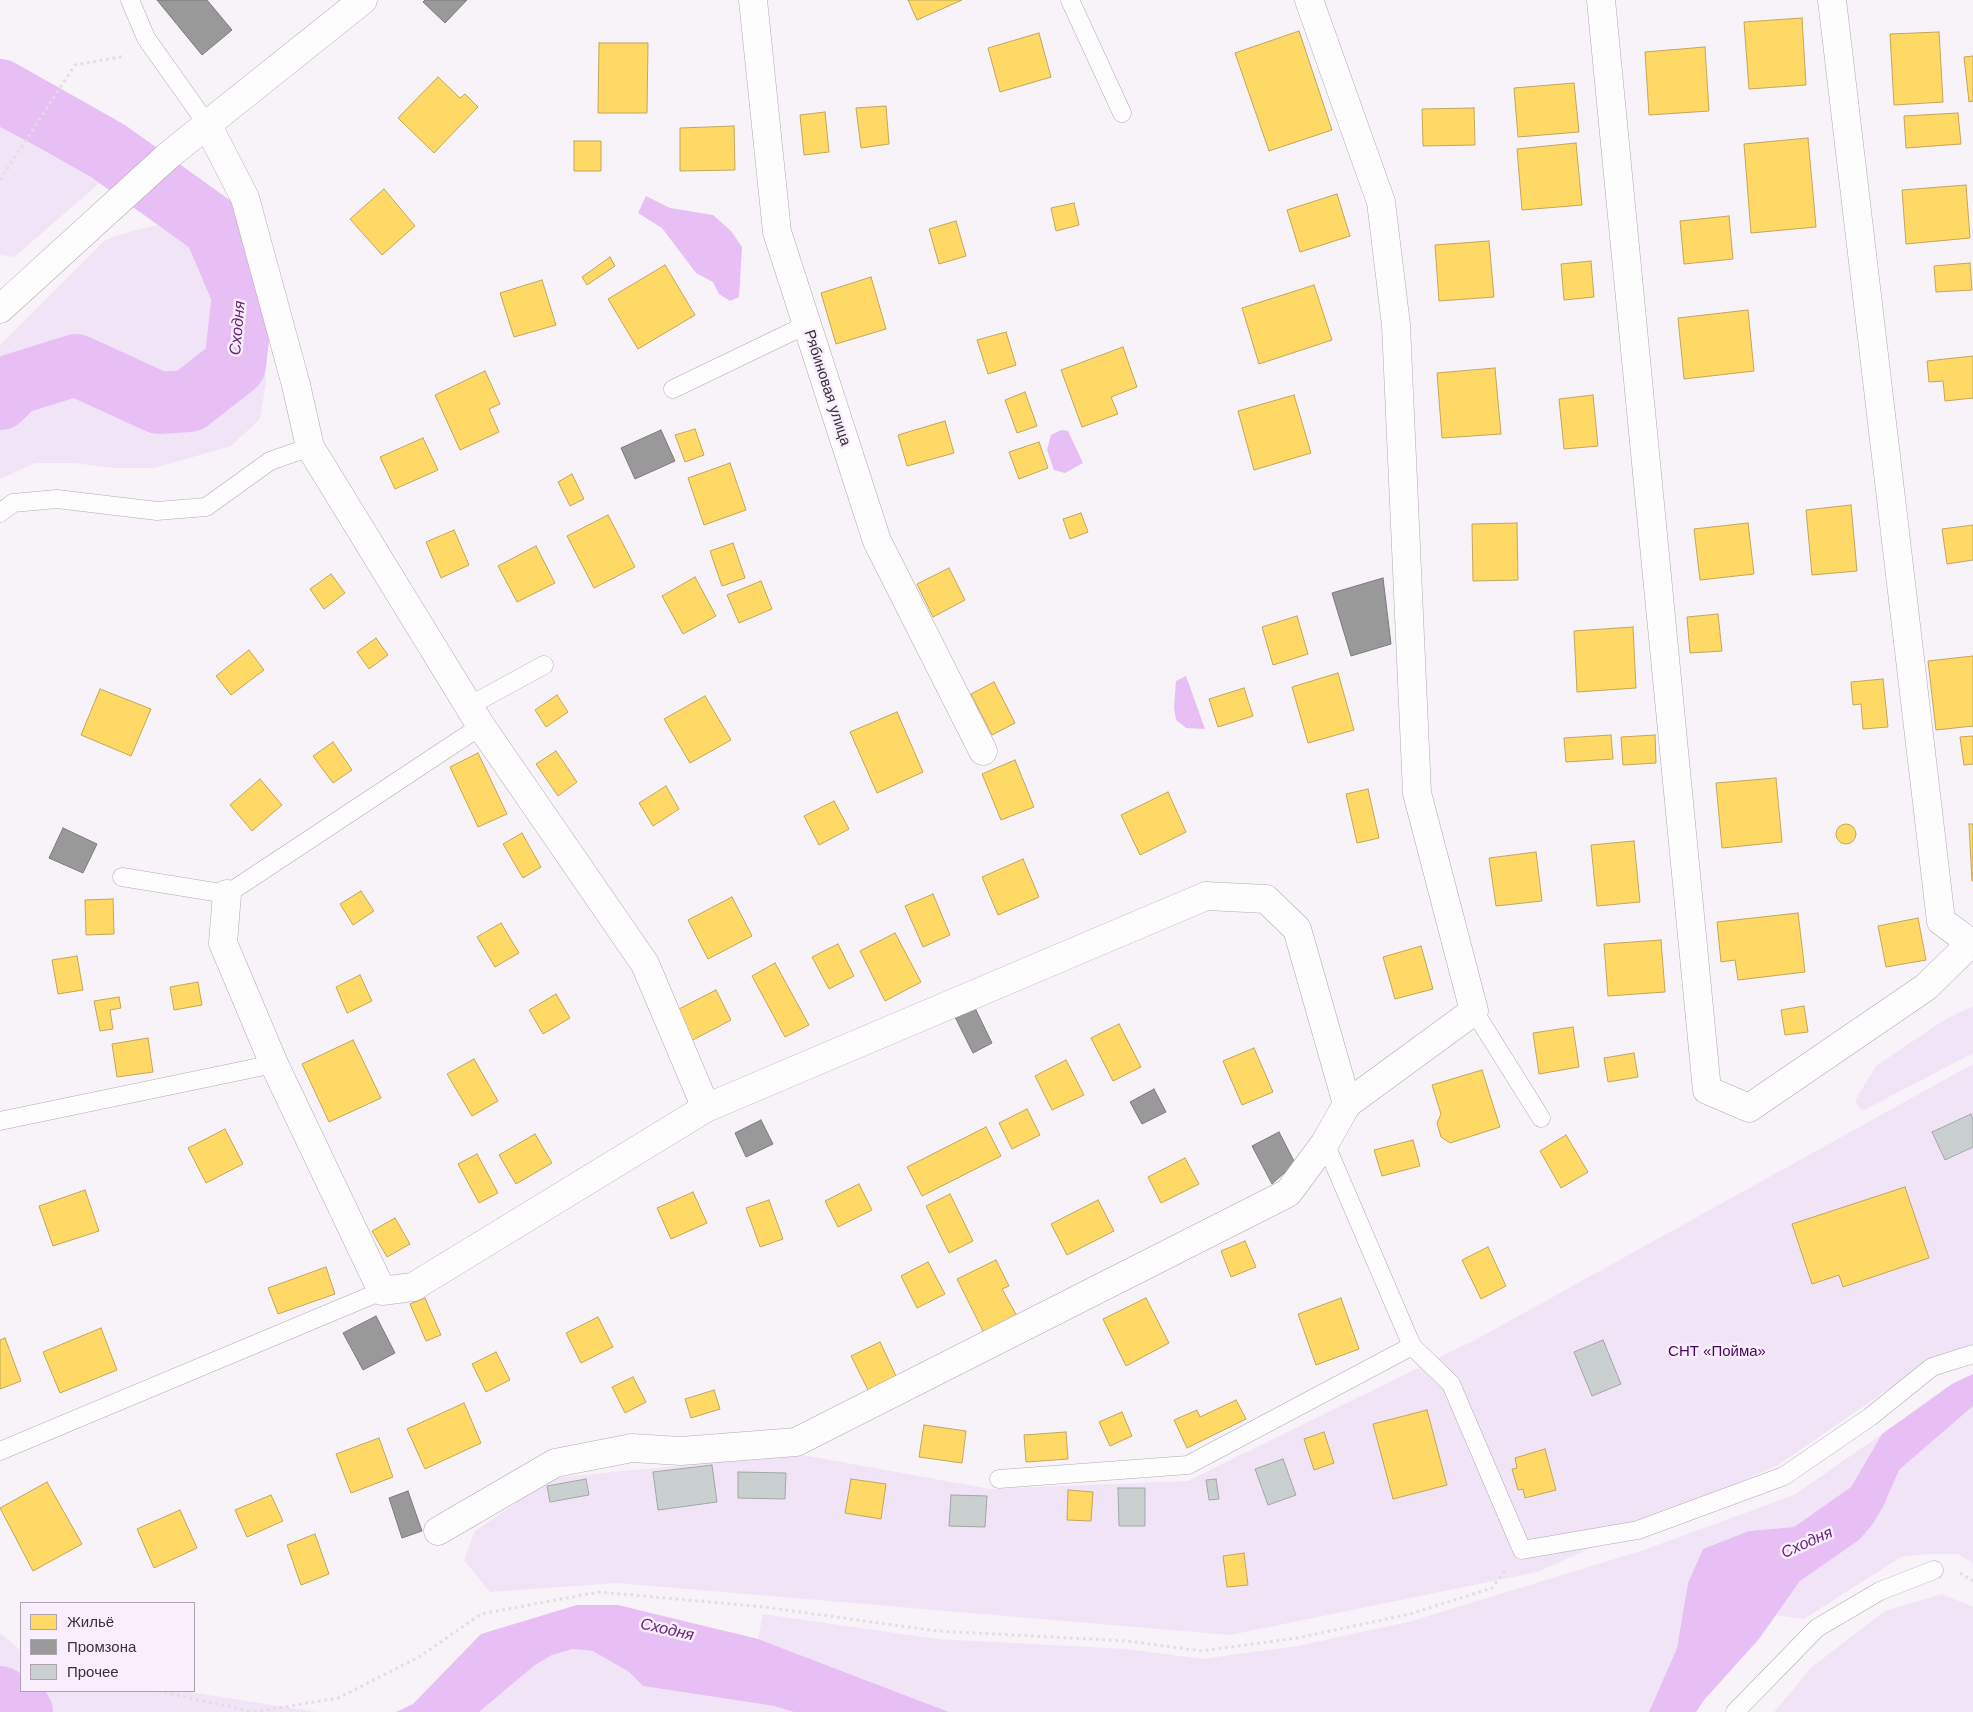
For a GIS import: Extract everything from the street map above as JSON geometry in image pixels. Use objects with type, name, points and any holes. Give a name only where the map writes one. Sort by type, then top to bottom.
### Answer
[{"type":"street","points":[[0,309],[169,155],[363,0]]},
{"type":"street","name":"Рябиновая улица","points":[[753,0],[777,232],[877,542],[983,751]]},
{"type":"street","points":[[438,1531],[554,1464],[632,1448],[682,1451],[796,1442],[1288,1193],[1325,1143],[1347,1104],[1474,1011],[1417,793],[1396,325],[1381,202],[1309,0]]},
{"type":"street","points":[[1601,0],[1707,1090],[1749,1108],[1926,987],[1972,942],[1941,920],[1832,0]]},
{"type":"street","points":[[208,124],[244,198],[296,385],[310,446],[475,716],[645,964],[706,1108]]},
{"type":"street","points":[[227,894],[223,943],[274,1064],[382,1291],[413,1287],[706,1108],[1206,896],[1266,899],[1297,929],[1347,1104]]},
{"type":"lane","points":[[130,0],[146,38],[208,124]]},
{"type":"lane","points":[[1070,0],[1122,113]]},
{"type":"lane","points":[[673,389],[806,325]]},
{"type":"lane","points":[[0,513],[13,503],[57,499],[157,511],[206,507],[270,462],[310,446]]},
{"type":"lane","points":[[122,877],[227,894],[544,665]]},
{"type":"lane","points":[[1474,1011],[1541,1118]]},
{"type":"lane","points":[[0,1121],[274,1064]]},
{"type":"lane","points":[[1325,1143],[1412,1346],[1451,1384],[1522,1550],[1638,1530],[1784,1476],[1870,1417],[1932,1367],[1973,1354]]},
{"type":"lane","points":[[0,1451],[382,1291]]},
{"type":"lane","points":[[999,1479],[1188,1465],[1412,1346]]},
{"type":"lane","points":[[1735,1712],[1817,1628],[1880,1591],[1934,1570]]},
{"type":"path","points":[[0,180],[75,66],[155,50]]},
{"type":"path","points":[[163,1692],[254,1712],[338,1698],[419,1657],[482,1614],[599,1592],[764,1606],[937,1631],[1128,1641],[1202,1651],[1297,1638],[1410,1614],[1492,1588],[1522,1550]]},
{"type":"green space","points":[[0,127],[102,181],[14,257],[0,255]]},
{"type":"green space","points":[[172,222],[210,238],[210,280],[239,310],[260,343],[266,382],[260,419],[231,446],[154,468],[113,468],[74,463],[35,463],[0,479],[0,345],[105,240],[132,231]]},
{"type":"green space","points":[[1973,1006],[1973,1053],[1862,1111],[1855,1101],[1876,1066],[1944,1020]]},
{"type":"green space","name":"СНТ «Пойма»","points":[[1973,1064],[1973,1347],[1928,1362],[1778,1465],[1537,1572],[1230,1635],[617,1583],[490,1592],[464,1560],[475,1531],[553,1478],[797,1454],[990,1489],[1188,1481],[1477,1339]]},
{"type":"green space","points":[[1973,1406],[1973,1563],[1958,1554],[1927,1554],[1901,1557],[1804,1619],[1776,1615],[1800,1581],[1859,1540],[1883,1507],[1899,1470]]},
{"type":"green space","points":[[1882,1434],[1851,1487],[1794,1527],[1749,1531],[1688,1583],[1677,1648],[1649,1712],[949,1712],[758,1639],[763,1614],[937,1639],[1127,1649],[1202,1659],[1298,1646],[1412,1621],[1644,1550],[1794,1495]]},
{"type":"green space","points":[[1942,1594],[1973,1607],[1973,1712],[1774,1712],[1812,1667],[1885,1611]]},
{"type":"green space","points":[[0,1633],[20,1650],[20,1692],[188,1692],[318,1712],[0,1712]]},
{"type":"green space","points":[[573,1649],[593,1651],[629,1672],[643,1686],[774,1706],[794,1712],[479,1712],[535,1665],[552,1655]]},
{"type":"water","points":[[0,59],[55,99],[142,148],[102,181],[0,127]]},
{"type":"water","points":[[646,196],[670,208],[713,215],[731,231],[742,247],[739,297],[730,301],[719,294],[713,282],[696,273],[662,228],[638,213]]},
{"type":"water","points":[[1061,430],[1068,431],[1083,463],[1065,473],[1054,470],[1047,450],[1051,435]]},
{"type":"water","points":[[1186,676],[1205,729],[1186,728],[1176,720],[1174,708],[1176,681]]},
{"type":"water","points":[[1973,1374],[1973,1406],[1899,1470],[1883,1507],[1872,1525],[1859,1540],[1800,1581],[1759,1639],[1704,1700],[1696,1712],[1649,1712],[1677,1648],[1688,1583],[1703,1549],[1749,1531],[1794,1527],[1851,1487],[1882,1434],[1952,1384]]},
{"type":"water","points":[[577,1605],[618,1605],[758,1639],[949,1712],[794,1712],[774,1706],[643,1686],[629,1672],[593,1651],[573,1649],[552,1655],[535,1665],[479,1712],[396,1712],[413,1704],[481,1634]]},
{"type":"building: Жильё","points":[[908,0],[962,0],[917,20]]},
{"type":"building: Жильё","points":[[1802,18],[1806,85],[1749,89],[1744,22]]},
{"type":"building: Жильё","points":[[1299,31],[1332,130],[1269,151],[1235,53]]},
{"type":"building: Жильё","points":[[1939,32],[1943,102],[1894,105],[1890,34]]},
{"type":"building: Жильё","points":[[1039,33],[1051,77],[1000,92],[988,48]]},
{"type":"building: Жильё","points":[[599,43],[648,43],[647,113],[598,113]]},
{"type":"building: Жильё","points":[[1705,47],[1709,111],[1649,115],[1645,52]]},
{"type":"building: Жильё","points":[[1973,56],[1973,101],[1969,102],[1964,57]]},
{"type":"building: Жильё","points":[[438,77],[460,98],[465,94],[478,107],[434,153],[398,118]]},
{"type":"building: Жильё","points":[[1574,83],[1579,132],[1518,137],[1514,88]]},
{"type":"building: Жильё","points":[[886,106],[889,144],[861,148],[856,108]]},
{"type":"building: Жильё","points":[[1474,108],[1475,145],[1423,146],[1422,109]]},
{"type":"building: Жильё","points":[[825,112],[829,152],[804,155],[800,115]]},
{"type":"building: Жильё","points":[[1958,113],[1961,144],[1906,148],[1904,116]]},
{"type":"building: Жильё","points":[[734,126],[735,170],[680,171],[680,128]]},
{"type":"building: Жильё","points":[[1808,138],[1816,227],[1751,233],[1744,144]]},
{"type":"building: Жильё","points":[[574,141],[601,141],[601,171],[574,171]]},
{"type":"building: Жильё","points":[[1576,143],[1582,205],[1522,210],[1517,149]]},
{"type":"building: Жильё","points":[[1966,185],[1970,238],[1906,244],[1902,190]]},
{"type":"building: Жильё","points":[[384,189],[415,226],[382,255],[350,219]]},
{"type":"building: Жильё","points":[[1337,194],[1350,236],[1300,252],[1287,210]]},
{"type":"building: Жильё","points":[[1074,203],[1079,225],[1056,231],[1051,208]]},
{"type":"building: Жильё","points":[[1729,216],[1733,259],[1684,264],[1680,221]]},
{"type":"building: Жильё","points":[[956,221],[966,256],[939,264],[929,229]]},
{"type":"building: Жильё","points":[[1489,241],[1494,297],[1439,301],[1435,245]]},
{"type":"building: Жильё","points":[[610,257],[615,266],[587,285],[582,277]]},
{"type":"building: Жильё","points":[[1591,261],[1594,297],[1564,300],[1561,264]]},
{"type":"building: Жильё","points":[[1970,263],[1972,290],[1936,292],[1934,266]]},
{"type":"building: Жильё","points":[[665,265],[695,315],[638,349],[608,299]]},
{"type":"building: Жильё","points":[[871,277],[886,329],[836,344],[821,293]]},
{"type":"building: Жильё","points":[[542,280],[556,325],[514,337],[500,293]]},
{"type":"building: Жильё","points":[[1314,285],[1332,340],[1259,364],[1242,308]]},
{"type":"building: Жильё","points":[[1748,310],[1754,371],[1684,379],[1678,318]]},
{"type":"building: Жильё","points":[[1006,332],[1016,365],[988,374],[977,340]]},
{"type":"building: Жильё","points":[[1123,347],[1137,387],[1111,397],[1118,414],[1082,427],[1061,370]]},
{"type":"building: Жильё","points":[[1973,356],[1973,398],[1945,401],[1943,381],[1929,382],[1927,361]]},
{"type":"building: Жильё","points":[[1495,368],[1501,434],[1442,438],[1437,373]]},
{"type":"building: Жильё","points":[[485,371],[500,404],[489,409],[499,432],[460,450],[435,395]]},
{"type":"building: Жильё","points":[[1025,392],[1037,426],[1017,433],[1005,400]]},
{"type":"building: Жильё","points":[[1294,395],[1311,453],[1254,470],[1238,411]]},
{"type":"building: Жильё","points":[[1593,395],[1598,446],[1564,449],[1559,399]]},
{"type":"building: Жильё","points":[[945,421],[954,453],[907,466],[898,435]]},
{"type":"building: Жильё","points":[[695,429],[704,455],[685,462],[675,435]]},
{"type":"building: Жильё","points":[[423,438],[438,470],[395,489],[380,457]]},
{"type":"building: Жильё","points":[[1039,442],[1048,468],[1019,479],[1009,452]]},
{"type":"building: Жильё","points":[[730,463],[746,510],[704,525],[688,478]]},
{"type":"building: Жильё","points":[[572,474],[584,499],[570,506],[558,482]]},
{"type":"building: Жильё","points":[[1851,505],[1857,571],[1812,575],[1806,510]]},
{"type":"building: Жильё","points":[[1081,513],[1088,532],[1070,539],[1063,519]]},
{"type":"building: Жильё","points":[[608,515],[635,567],[594,588],[567,536]]},
{"type":"building: Жильё","points":[[1517,523],[1518,580],[1473,581],[1472,524]]},
{"type":"building: Жильё","points":[[1748,523],[1754,574],[1700,580],[1694,529]]},
{"type":"building: Жильё","points":[[1973,525],[1973,560],[1947,564],[1942,529]]},
{"type":"building: Жильё","points":[[454,530],[469,565],[441,578],[426,542]]},
{"type":"building: Жильё","points":[[733,543],[745,578],[722,586],[710,551]]},
{"type":"building: Жильё","points":[[536,546],[555,583],[517,602],[498,566]]},
{"type":"building: Жильё","points":[[949,568],[965,600],[933,617],[917,584]]},
{"type":"building: Жильё","points":[[331,574],[345,593],[324,609],[310,589]]},
{"type":"building: Жильё","points":[[695,577],[716,616],[683,634],[662,596]]},
{"type":"building: Жильё","points":[[761,581],[772,609],[739,623],[727,595]]},
{"type":"building: Жильё","points":[[1718,614],[1722,651],[1690,653],[1687,617]]},
{"type":"building: Жильё","points":[[1297,616],[1308,654],[1273,665],[1262,627]]},
{"type":"building: Жильё","points":[[1633,627],[1636,688],[1577,692],[1574,631]]},
{"type":"building: Жильё","points":[[376,638],[388,655],[369,669],[357,652]]},
{"type":"building: Жильё","points":[[249,650],[264,670],[231,695],[216,676]]},
{"type":"building: Жильё","points":[[1973,656],[1973,726],[1936,730],[1928,661]]},
{"type":"building: Жильё","points":[[1338,673],[1354,730],[1308,743],[1292,687]]},
{"type":"building: Жильё","points":[[1883,679],[1888,727],[1863,729],[1861,704],[1853,705],[1851,682]]},
{"type":"building: Жильё","points":[[994,682],[1015,723],[992,735],[971,694]]},
{"type":"building: Жильё","points":[[1244,688],[1253,716],[1218,727],[1209,699]]},
{"type":"building: Жильё","points":[[100,689],[151,709],[131,756],[81,735]]},
{"type":"building: Жильё","points":[[557,695],[568,712],[546,727],[535,710]]},
{"type":"building: Жильё","points":[[705,696],[731,740],[690,763],[664,719]]},
{"type":"building: Жильё","points":[[897,712],[923,772],[877,793],[850,732]]},
{"type":"building: Жильё","points":[[1611,735],[1613,759],[1566,762],[1564,738]]},
{"type":"building: Жильё","points":[[1655,735],[1656,763],[1623,765],[1621,737]]},
{"type":"building: Жильё","points":[[1973,736],[1973,764],[1964,765],[1960,737]]},
{"type":"building: Жильё","points":[[333,742],[352,770],[333,783],[313,756]]},
{"type":"building: Жильё","points":[[556,751],[577,782],[558,796],[536,764]]},
{"type":"building: Жильё","points":[[478,753],[507,814],[478,827],[450,767]]},
{"type":"building: Жильё","points":[[1015,760],[1034,807],[1001,820],[982,774]]},
{"type":"building: Жильё","points":[[1776,778],[1782,842],[1722,848],[1716,783]]},
{"type":"building: Жильё","points":[[260,779],[282,805],[252,831],[230,805]]},
{"type":"building: Жильё","points":[[666,786],[679,809],[653,826],[639,803]]},
{"type":"building: Жильё","points":[[1368,789],[1379,838],[1357,843],[1346,794]]},
{"type":"building: Жильё","points":[[1168,792],[1186,832],[1140,855],[1121,815]]},
{"type":"building: Жильё","points":[[834,801],[849,829],[819,845],[804,816]]},
{"type":"building: Жильё","points":[[1846,824],[1853,827],[1856,834],[1853,841],[1846,844],[1839,841],[1836,834],[1839,827]]},
{"type":"building: Жильё","points":[[1969,824],[1973,824],[1973,881],[1972,881]]},
{"type":"building: Жильё","points":[[522,833],[541,867],[523,878],[503,844]]},
{"type":"building: Жильё","points":[[1634,841],[1640,902],[1597,906],[1591,845]]},
{"type":"building: Жильё","points":[[1536,852],[1542,901],[1496,906],[1489,858]]},
{"type":"building: Жильё","points":[[1023,859],[1039,897],[998,915],[982,877]]},
{"type":"building: Жильё","points":[[361,891],[374,911],[353,925],[340,904]]},
{"type":"building: Жильё","points":[[933,894],[950,935],[923,947],[905,906]]},
{"type":"building: Жильё","points":[[732,897],[752,936],[708,959],[688,920]]},
{"type":"building: Жильё","points":[[113,899],[114,934],[86,935],[85,900]]},
{"type":"building: Жильё","points":[[1798,913],[1805,972],[1738,980],[1735,960],[1721,962],[1717,922]]},
{"type":"building: Жильё","points":[[1918,918],[1926,960],[1886,967],[1878,926]]},
{"type":"building: Жильё","points":[[501,923],[519,953],[495,967],[477,937]]},
{"type":"building: Жильё","points":[[895,933],[921,982],[885,1001],[860,951]]},
{"type":"building: Жильё","points":[[1661,940],[1665,992],[1608,996],[1604,944]]},
{"type":"building: Жильё","points":[[838,944],[854,976],[829,989],[812,957]]},
{"type":"building: Жильё","points":[[1421,946],[1433,989],[1395,999],[1383,957]]},
{"type":"building: Жильё","points":[[77,956],[83,990],[58,994],[52,960]]},
{"type":"building: Жильё","points":[[775,963],[809,1025],[785,1037],[752,976]]},
{"type":"building: Жильё","points":[[360,975],[372,1001],[347,1013],[336,987]]},
{"type":"building: Жильё","points":[[198,982],[202,1005],[174,1010],[170,987]]},
{"type":"building: Жильё","points":[[716,990],[731,1020],[691,1041],[675,1011]]},
{"type":"building: Жильё","points":[[556,994],[570,1018],[543,1034],[529,1010]]},
{"type":"building: Жильё","points":[[119,997],[121,1008],[110,1010],[113,1029],[100,1031],[94,1001]]},
{"type":"building: Жильё","points":[[1804,1006],[1808,1032],[1785,1035],[1781,1010]]},
{"type":"building: Жильё","points":[[1119,1024],[1141,1067],[1113,1081],[1091,1038]]},
{"type":"building: Жильё","points":[[1573,1027],[1579,1067],[1539,1074],[1533,1033]]},
{"type":"building: Жильё","points":[[148,1038],[153,1072],[117,1077],[112,1044]]},
{"type":"building: Жильё","points":[[353,1040],[381,1098],[329,1122],[302,1064]]},
{"type":"building: Жильё","points":[[1254,1048],[1273,1092],[1242,1105],[1223,1061]]},
{"type":"building: Жильё","points":[[1634,1053],[1638,1077],[1608,1082],[1604,1058]]},
{"type":"building: Жильё","points":[[474,1059],[498,1101],[472,1116],[447,1074]]},
{"type":"building: Жильё","points":[[1066,1060],[1084,1095],[1052,1110],[1035,1076]]},
{"type":"building: Жильё","points":[[1482,1070],[1500,1127],[1450,1143],[1441,1137],[1437,1123],[1441,1114],[1432,1085]]},
{"type":"building: Жильё","points":[[1027,1109],[1040,1135],[1012,1149],[999,1123]]},
{"type":"building: Жильё","points":[[986,1127],[1001,1156],[922,1196],[907,1167]]},
{"type":"building: Жильё","points":[[225,1129],[243,1164],[206,1183],[188,1148]]},
{"type":"building: Жильё","points":[[535,1134],[552,1163],[516,1184],[499,1155]]},
{"type":"building: Жильё","points":[[1566,1135],[1588,1172],[1561,1188],[1540,1151]]},
{"type":"building: Жильё","points":[[1413,1140],[1420,1166],[1382,1176],[1374,1150]]},
{"type":"building: Жильё","points":[[477,1154],[498,1193],[479,1203],[458,1164]]},
{"type":"building: Жильё","points":[[1185,1158],[1199,1184],[1161,1203],[1148,1177]]},
{"type":"building: Жильё","points":[[859,1184],[872,1210],[838,1227],[825,1201]]},
{"type":"building: Жильё","points":[[1905,1187],[1929,1258],[1843,1287],[1839,1275],[1812,1284],[1792,1224]]},
{"type":"building: Жильё","points":[[85,1190],[99,1231],[53,1246],[39,1206]]},
{"type":"building: Жильё","points":[[693,1192],[707,1223],[671,1239],[657,1208]]},
{"type":"building: Жильё","points":[[950,1194],[973,1241],[949,1253],[926,1206]]},
{"type":"building: Жильё","points":[[769,1200],[783,1239],[760,1247],[746,1208]]},
{"type":"building: Жильё","points":[[1098,1200],[1114,1231],[1067,1255],[1051,1224]]},
{"type":"building: Жильё","points":[[395,1218],[410,1244],[387,1257],[372,1231]]},
{"type":"building: Жильё","points":[[1245,1241],[1256,1267],[1231,1277],[1221,1251]]},
{"type":"building: Жильё","points":[[1488,1247],[1506,1286],[1481,1299],[1462,1260]]},
{"type":"building: Жильё","points":[[996,1260],[1009,1286],[1002,1289],[1017,1316],[984,1333],[957,1279]]},
{"type":"building: Жильё","points":[[928,1262],[945,1294],[917,1308],[901,1276]]},
{"type":"building: Жильё","points":[[326,1267],[335,1294],[278,1314],[268,1288]]},
{"type":"building: Жильё","points":[[425,1298],[441,1335],[426,1341],[410,1304]]},
{"type":"building: Жильё","points":[[1146,1298],[1169,1343],[1126,1366],[1103,1319]]},
{"type":"building: Жильё","points":[[1341,1298],[1359,1349],[1316,1365],[1298,1314]]},
{"type":"building: Жильё","points":[[598,1317],[613,1347],[581,1363],[566,1333]]},
{"type":"building: Жильё","points":[[101,1328],[117,1370],[60,1393],[43,1352]]},
{"type":"building: Жильё","points":[[5,1338],[21,1381],[0,1389],[0,1340]]},
{"type":"building: Жильё","points":[[880,1342],[896,1376],[868,1390],[851,1356]]},
{"type":"building: Жильё","points":[[496,1352],[510,1380],[486,1392],[472,1364]]},
{"type":"building: Жильё","points":[[633,1377],[646,1402],[625,1413],[612,1387]]},
{"type":"building: Жильё","points":[[714,1390],[720,1409],[691,1418],[685,1399]]},
{"type":"building: Жильё","points":[[1236,1400],[1246,1419],[1187,1448],[1174,1420],[1197,1410],[1200,1417]]},
{"type":"building: Жильё","points":[[464,1403],[481,1443],[425,1469],[407,1429]]},
{"type":"building: Жильё","points":[[1427,1410],[1447,1485],[1393,1499],[1373,1424]]},
{"type":"building: Жильё","points":[[1122,1412],[1132,1436],[1110,1446],[1099,1422]]},
{"type":"building: Жильё","points":[[924,1425],[966,1431],[962,1463],[919,1457]]},
{"type":"building: Жильё","points":[[1066,1432],[1068,1459],[1026,1462],[1024,1435]]},
{"type":"building: Жильё","points":[[1324,1432],[1334,1463],[1314,1470],[1304,1439]]},
{"type":"building: Жильё","points":[[379,1438],[393,1477],[351,1493],[336,1454]]},
{"type":"building: Жильё","points":[[1545,1449],[1556,1490],[1525,1498],[1523,1489],[1518,1490],[1512,1469],[1517,1468],[1515,1458]]},
{"type":"building: Жильё","points":[[851,1479],[886,1484],[881,1519],[845,1513]]},
{"type":"building: Жильё","points":[[47,1482],[82,1544],[33,1571],[0,1508]]},
{"type":"building: Жильё","points":[[1068,1490],[1093,1492],[1091,1521],[1067,1520]]},
{"type":"building: Жильё","points":[[271,1495],[283,1521],[247,1537],[235,1510]]},
{"type":"building: Жильё","points":[[180,1510],[197,1548],[154,1568],[137,1529]]},
{"type":"building: Жильё","points":[[315,1534],[329,1574],[301,1585],[287,1545]]},
{"type":"building: Жильё","points":[[1244,1553],[1248,1585],[1227,1587],[1223,1556]]},
{"type":"building: Промзона","points":[[157,0],[207,0],[232,30],[202,55]]},
{"type":"building: Промзона","points":[[425,0],[467,0],[445,23],[423,2]]},
{"type":"building: Промзона","points":[[661,430],[675,461],[635,479],[621,448]]},
{"type":"building: Промзона","points":[[1383,578],[1391,644],[1351,656],[1332,593]]},
{"type":"building: Промзона","points":[[63,828],[97,844],[83,873],[49,858]]},
{"type":"building: Промзона","points":[[975,1008],[992,1043],[973,1053],[955,1017]]},
{"type":"building: Промзона","points":[[1154,1089],[1166,1112],[1142,1124],[1130,1102]]},
{"type":"building: Промзона","points":[[761,1120],[773,1144],[746,1157],[735,1133]]},
{"type":"building: Промзона","points":[[1279,1132],[1295,1163],[1272,1184],[1252,1146]]},
{"type":"building: Промзона","points":[[376,1316],[395,1353],[363,1370],[343,1333]]},
{"type":"building: Промзона","points":[[408,1491],[422,1531],[402,1538],[389,1498]]},
{"type":"building: Прочее","points":[[1971,1114],[1973,1119],[1973,1147],[1945,1160],[1932,1132]]},
{"type":"building: Прочее","points":[[1603,1340],[1621,1384],[1592,1396],[1574,1352]]},
{"type":"building: Прочее","points":[[1283,1459],[1296,1495],[1268,1505],[1255,1469]]},
{"type":"building: Прочее","points":[[712,1465],[717,1502],[658,1510],[653,1472]]},
{"type":"building: Прочее","points":[[738,1472],[786,1473],[785,1499],[738,1498]]},
{"type":"building: Прочее","points":[[586,1479],[589,1495],[550,1502],[547,1486]]},
{"type":"building: Прочее","points":[[1216,1479],[1219,1499],[1209,1500],[1206,1480]]},
{"type":"building: Прочее","points":[[1118,1488],[1145,1488],[1145,1526],[1119,1526]]},
{"type":"building: Прочее","points":[[951,1495],[987,1496],[985,1527],[949,1526]]},
{"type":"waterway","name":"Сходня","points":[[0,90],[108,151],[214,227],[243,295],[235,365],[189,401],[159,403],[76,365],[15,384],[0,399]]},
{"type":"waterway","name":"Сходня","points":[[0,1697],[22,1712]]}]
